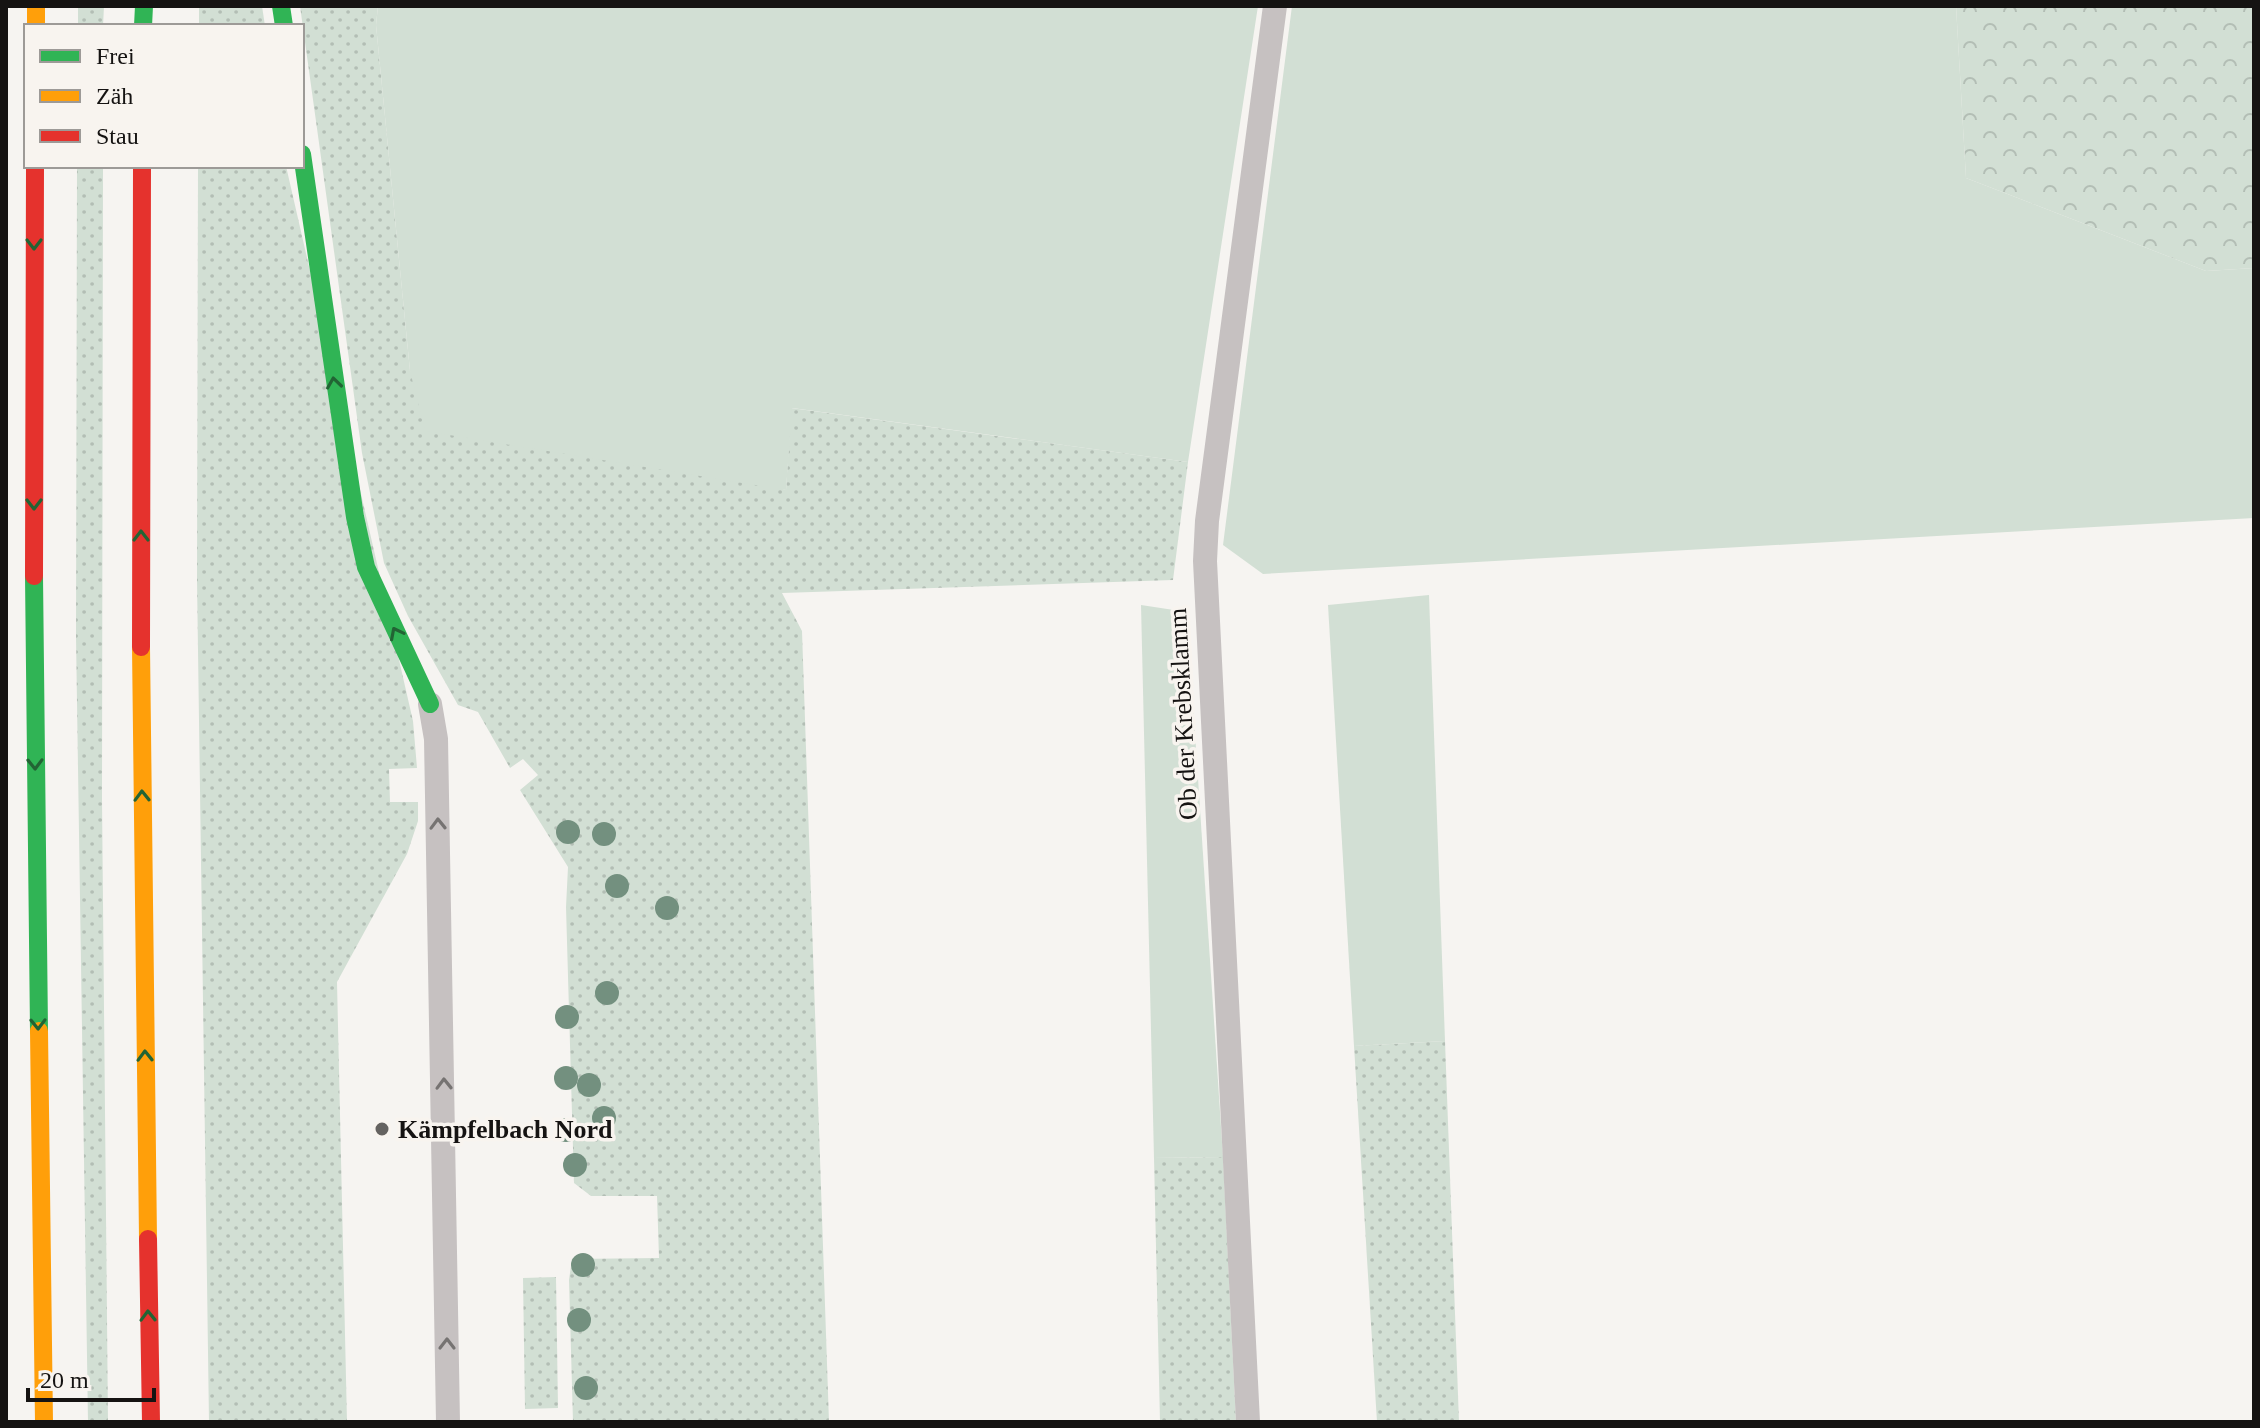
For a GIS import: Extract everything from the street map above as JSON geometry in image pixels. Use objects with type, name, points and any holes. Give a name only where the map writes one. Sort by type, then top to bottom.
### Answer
[{"type":"highway","points":[[35,168],[34,653],[44,1422]]},
{"type":"highway","points":[[142,168],[141,752],[151,1422]]},
{"type":"highway","points":[[304,168],[355,517],[366,567],[430,704]]},
{"type":"lane","name":"Ob der Krebsklamm","points":[[1248,1422],[1205,561],[1207,521],[1275,6]]},
{"type":"lane","points":[[430,704],[436,739],[448,1422]]},
{"type":"green space","points":[[78,6],[104,6],[103,24],[78,24]]},
{"type":"green space","points":[[199,6],[262,6],[265,24],[199,24]]},
{"type":"green space","points":[[300,6],[378,6],[376,25],[410,371],[786,490],[791,408],[1188,462],[1173,580],[782,593],[802,631],[829,1422],[573,1422],[569,1280],[572,1259],[659,1258],[657,1196],[591,1196],[574,1183],[566,907],[568,867],[520,790],[538,775],[523,759],[510,768],[478,712],[458,705],[408,616],[384,563],[362,453]]},
{"type":"green space","points":[[378,6],[1258,6],[1188,462],[792,408],[786,490],[425,431],[410,371],[376,25]]},
{"type":"green space","points":[[1292,6],[1956,6],[1966,178],[2206,271],[2254,268],[2254,518],[1263,574],[1223,545]]},
{"type":"green space","points":[[1956,6],[2254,6],[2254,268],[2206,271],[1966,178]]},
{"type":"green space","points":[[77,168],[103,168],[102,799],[108,1422],[88,1422],[76,637]]},
{"type":"green space","points":[[198,168],[286,168],[413,721],[417,768],[389,769],[390,802],[418,802],[418,821],[407,854],[337,982],[347,1422],[209,1422],[197,580]]},
{"type":"green space","points":[[1429,595],[1445,1041],[1354,1046],[1328,605]]},
{"type":"green space","points":[[1141,605],[1187,612],[1223,1157],[1154,1158]]},
{"type":"green space","points":[[1445,1041],[1459,1422],[1377,1422],[1354,1046]]},
{"type":"green space","points":[[1223,1157],[1236,1422],[1160,1422],[1154,1158]]},
{"type":"green space","points":[[556,1277],[558,1408],[525,1409],[523,1278]]},
{"type":"traffic: fast","points":[[143,24],[144,6]]},
{"type":"traffic: fast","points":[[281,6],[284,24]]},
{"type":"traffic: fast","points":[[304,168],[355,517],[366,567],[430,704]]},
{"type":"traffic: fast","points":[[34,576],[39,1031]]},
{"type":"traffic: slow","points":[[36,6],[36,24]]},
{"type":"traffic: slow","points":[[141,647],[148,1239]]},
{"type":"traffic: slow","points":[[39,1031],[44,1422]]},
{"type":"traffic: jam","points":[[34,576],[35,168]]},
{"type":"traffic: jam","points":[[141,647],[142,168]]},
{"type":"traffic: jam","points":[[148,1239],[151,1422]]},
{"type":"place","name":"Kämpfelbach Nord","points":[[382,1129]]}]
